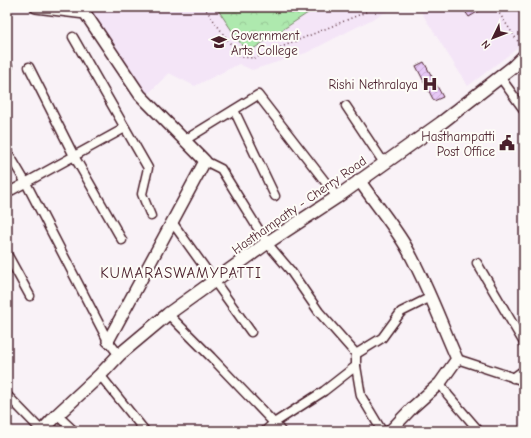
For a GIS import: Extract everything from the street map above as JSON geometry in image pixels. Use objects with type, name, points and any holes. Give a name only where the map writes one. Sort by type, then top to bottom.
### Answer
[{"type":"main road","name":"Hasthampatty - Cherry Road","points":[[42,431],[119,355],[168,314],[267,243],[441,123],[513,67],[524,56]]},
{"type":"street","points":[[36,7],[84,13],[140,95],[205,161],[221,169],[267,243],[290,270],[319,312],[356,354],[360,396],[382,431]]},
{"type":"street","points":[[73,37],[148,168],[142,194],[151,216]]},
{"type":"street","points":[[29,67],[74,156],[122,240]]},
{"type":"street","points":[[500,77],[524,110]]},
{"type":"street","points":[[185,140],[258,95],[337,196]]},
{"type":"street","points":[[346,106],[384,163]]},
{"type":"street","points":[[234,110],[275,196]]},
{"type":"street","points":[[7,193],[125,128]]},
{"type":"street","points":[[7,151],[26,183],[108,341],[119,355]]},
{"type":"street","points":[[108,341],[205,161]]},
{"type":"street","points":[[359,180],[405,245],[431,297],[457,358],[524,381]]},
{"type":"street","points":[[172,222],[251,332]]},
{"type":"street","points":[[7,254],[30,296]]},
{"type":"street","points":[[477,263],[524,343]]},
{"type":"street","points":[[356,354],[382,338],[401,312],[431,297]]},
{"type":"street","points":[[168,314],[281,431]]},
{"type":"street","points":[[390,431],[440,383],[457,358]]},
{"type":"street","points":[[265,431],[274,423],[324,391],[356,366]]},
{"type":"street","points":[[513,378],[524,370]]},
{"type":"street","points":[[100,375],[145,431]]},
{"type":"street","points":[[440,383],[478,431]]},
{"type":"street","points":[[7,395],[42,431]]},
{"type":"street","points":[[57,415],[74,431]]},
{"type":"path","points":[[204,7],[240,57],[255,58],[378,7]]},
{"type":"path","points":[[495,7],[524,51]]},
{"type":"shaded area","name":"Government Arts College","points":[[87,7],[405,7],[388,11],[306,53],[252,70],[239,64],[195,86],[169,73],[146,96]]},
{"type":"shaded area","points":[[418,7],[524,7],[524,43],[468,86]]},
{"type":"green space","points":[[216,7],[317,7],[247,53]]},
{"type":"building","points":[[462,7],[486,7],[469,17]]},
{"type":"building","points":[[424,62],[443,97],[434,101],[416,66]]},
{"type":"place","name":"Government Arts College","points":[[219,42]]},
{"type":"place","name":"Rishi Nethralaya","points":[[430,84]]},
{"type":"place","name":"Hasthampatti Post Office","points":[[507,143]]},
{"type":"district","name":"KUMARASWAMYPATTI","points":[[181,273]]}]
